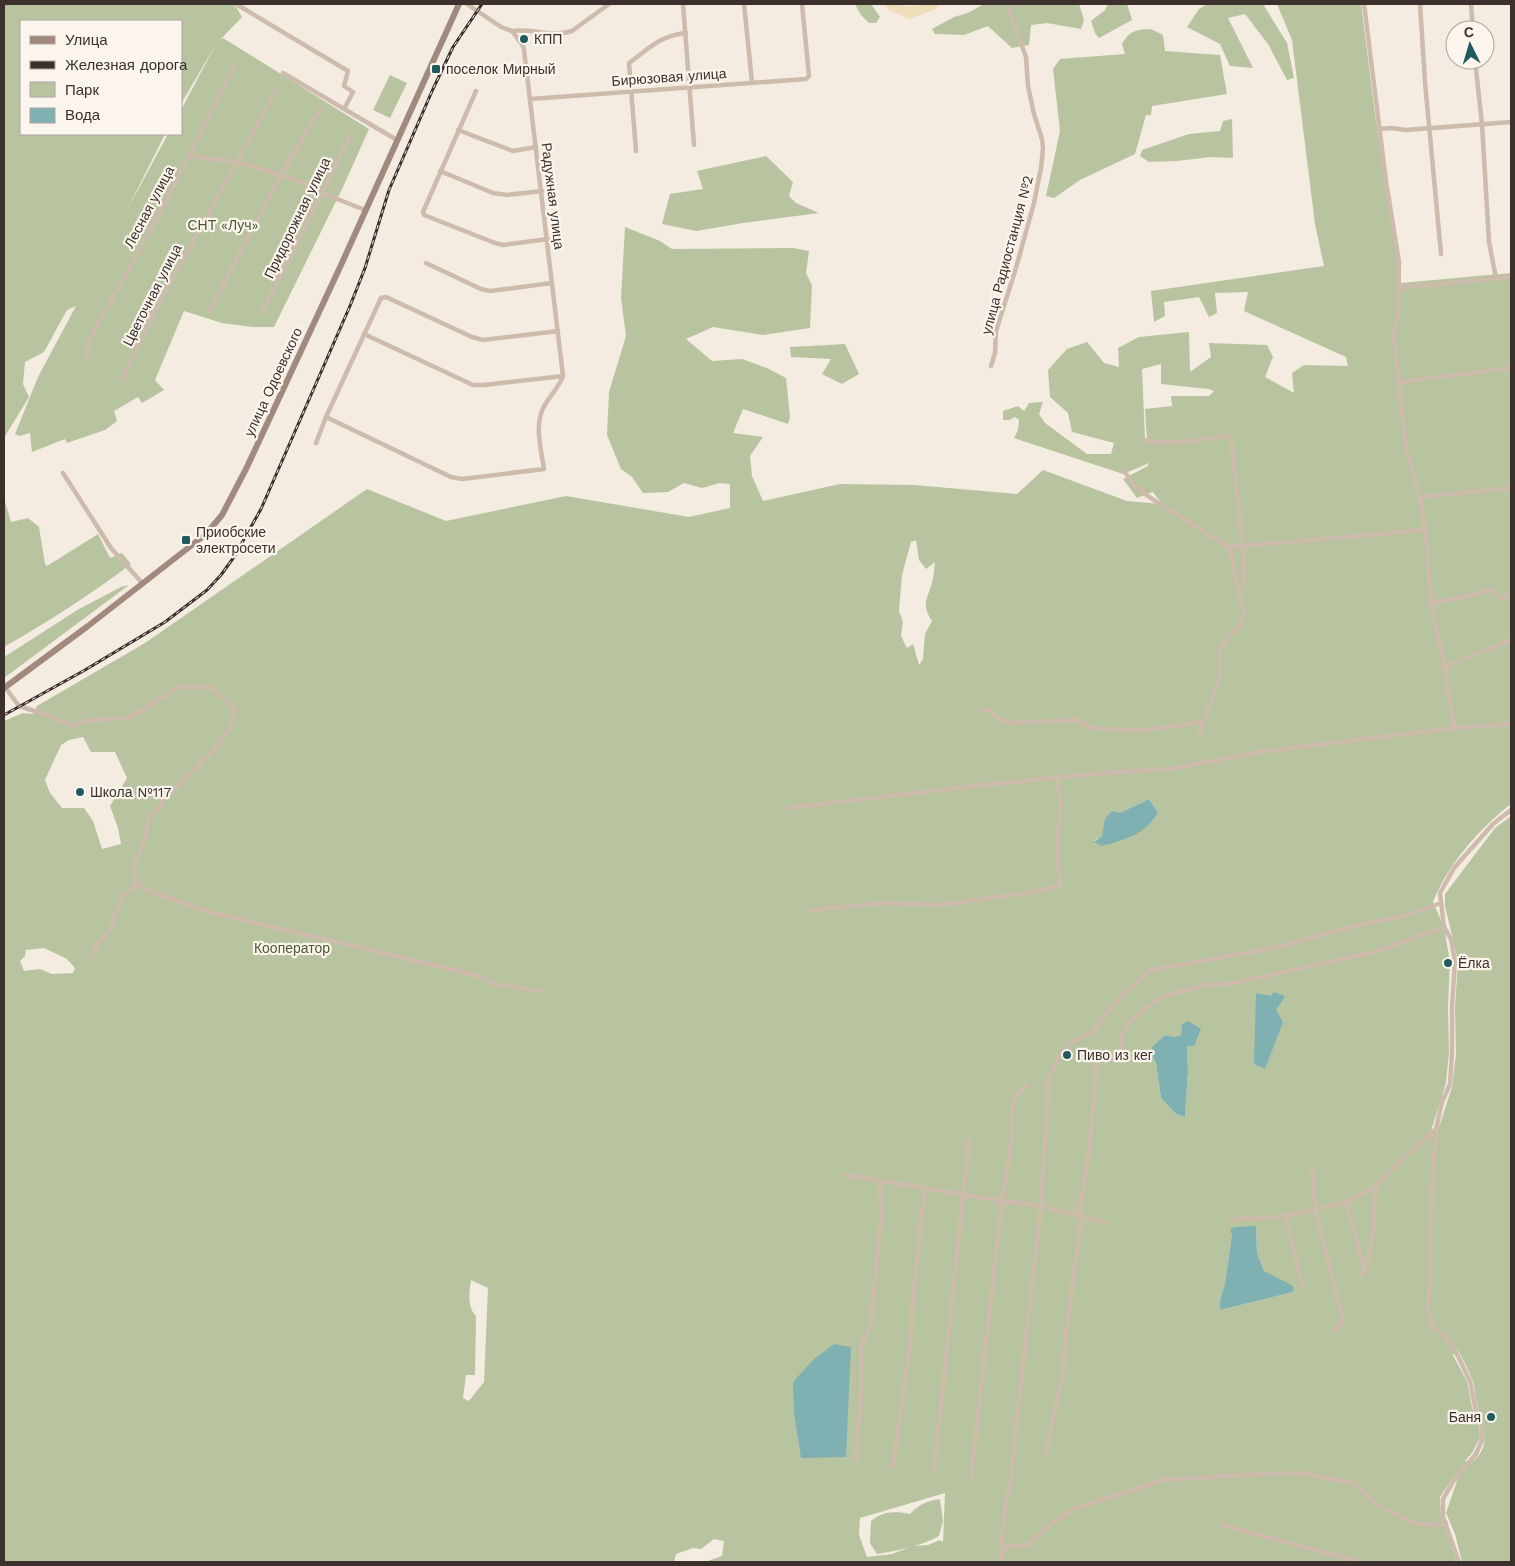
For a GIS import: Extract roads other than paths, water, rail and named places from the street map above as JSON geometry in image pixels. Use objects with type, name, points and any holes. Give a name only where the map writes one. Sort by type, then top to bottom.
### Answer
[{"type":"street","points":[[236,4],[348,71],[344,86],[353,92],[344,109]]},
{"type":"street","name":"улица Одоевского","points":[[4,688],[143,584],[206,534],[222,515],[342,265],[365,210],[459,4]]},
{"type":"street","points":[[467,4],[501,27],[512,31],[524,29],[545,34],[572,31],[609,4]]},
{"type":"street","points":[[683,4],[694,146]]},
{"type":"street","points":[[744,4],[752,82]]},
{"type":"street","name":"Бирюзовая улица","points":[[530,99],[806,79],[809,76],[802,4]]},
{"type":"street","name":"улица Радиостанция №2","points":[[992,366],[995,353],[996,331],[1034,203],[1043,150],[1042,139],[1028,86],[1026,58],[1007,4]]},
{"type":"street","points":[[1364,4],[1399,262],[1398,311],[1394,336],[1406,449],[1420,497],[1432,603],[1454,728]]},
{"type":"street","points":[[1420,4],[1441,254]]},
{"type":"street","points":[[1471,4],[1472,20]]},
{"type":"street","name":"Радужная улица","points":[[512,31],[524,50],[563,376]]},
{"type":"street","points":[[636,150],[629,63],[663,38],[686,33]]},
{"type":"street","name":"Лесная улица","points":[[87,360],[85,353],[98,323],[189,156],[235,64]]},
{"type":"street","points":[[1476,70],[1482,124],[1489,242],[1496,278]]},
{"type":"street","points":[[283,73],[397,140]]},
{"type":"street","name":"Цветочная улица","points":[[122,378],[160,301],[276,91]]},
{"type":"street","points":[[476,91],[423,212],[424,215],[502,245],[548,239]]},
{"type":"street","points":[[209,312],[281,175],[320,109]]},
{"type":"street","points":[[1380,129],[1406,130],[1511,122]]},
{"type":"street","points":[[458,130],[513,151],[536,147]]},
{"type":"street","name":"Придорожная улица","points":[[262,313],[352,133]]},
{"type":"street","points":[[189,156],[236,162],[281,175],[365,210]]},
{"type":"street","points":[[440,172],[493,193],[507,195],[542,191]]},
{"type":"street","points":[[426,263],[481,290],[490,291],[552,283]]},
{"type":"street","points":[[1398,288],[1511,276]]},
{"type":"street","points":[[316,443],[326,417],[381,298],[386,297],[483,340],[558,331]]},
{"type":"street","points":[[326,417],[450,477],[462,479],[544,469],[539,433],[540,418],[545,404],[559,386],[563,376],[473,385],[364,334]]},
{"type":"street","points":[[1399,382],[1511,368]]},
{"type":"street","points":[[1143,440],[1160,444],[1226,436],[1231,439],[1243,544],[1244,585]]},
{"type":"street","points":[[1124,471],[1135,486],[1149,497],[1229,547],[1243,544],[1425,530]]},
{"type":"street","points":[[63,473],[111,548],[143,584]]},
{"type":"street","points":[[1420,497],[1511,488]]},
{"type":"street","points":[[1198,734],[1220,675],[1219,651],[1238,628],[1244,615],[1229,547]]},
{"type":"street","points":[[1432,603],[1473,595],[1492,589],[1494,594],[1501,598],[1511,596]]},
{"type":"street","points":[[1444,667],[1511,640]]},
{"type":"street","points":[[4,688],[19,706],[73,726],[86,721],[132,718],[177,688],[189,686],[213,688],[236,711],[229,730],[219,743],[165,799],[149,819],[143,845],[133,866],[137,885]]},
{"type":"street","points":[[981,710],[989,710],[1007,723],[1077,720],[1093,728],[1136,731],[1203,722]]},
{"type":"street","points":[[788,808],[1057,778],[1170,769],[1260,752],[1454,728],[1511,724]]},
{"type":"street","points":[[812,910],[884,904],[941,905],[1032,892],[1060,886],[1057,843],[1061,805],[1057,778]]},
{"type":"street","points":[[1459,1562],[1444,1517],[1443,1499],[1454,1480],[1476,1454],[1482,1440],[1481,1422],[1475,1407],[1470,1381],[1455,1350],[1443,1335],[1432,1326],[1428,1312],[1430,1228],[1436,1128],[1442,1102],[1450,1084],[1455,961],[1451,939],[1444,926],[1440,893],[1454,868],[1493,824],[1511,810]]},
{"type":"street","points":[[90,958],[99,942],[111,930],[123,895],[137,885]]},
{"type":"street","points":[[137,885],[209,912],[455,970],[481,977],[492,984],[542,991]]},
{"type":"street","points":[[1002,1562],[1006,1500],[1011,1484],[1041,1206],[1049,1076],[1067,1045],[1092,1032],[1120,997],[1151,970],[1274,948],[1350,927],[1407,915],[1441,903]]},
{"type":"street","points":[[1045,1455],[1063,1373],[1098,1060],[1120,1060],[1121,1038],[1127,1024],[1161,998],[1206,985],[1229,984],[1374,952],[1444,926]]},
{"type":"street","points":[[970,1478],[1002,1202],[1012,1135],[1011,1120],[1014,1098],[1026,1085]]},
{"type":"street","points":[[1231,1221],[1239,1218],[1254,1220],[1286,1216],[1346,1202],[1375,1187],[1436,1128]]},
{"type":"street","points":[[934,1470],[969,1141]]},
{"type":"street","points":[[1312,1171],[1316,1208],[1343,1319],[1340,1326],[1333,1331]]},
{"type":"street","points":[[846,1175],[1002,1202],[1041,1206],[1105,1222]]},
{"type":"street","points":[[856,1460],[861,1389],[861,1345],[871,1325],[881,1217],[880,1182]]},
{"type":"street","points":[[1361,1275],[1368,1263],[1374,1224],[1375,1187]]},
{"type":"street","points":[[893,1467],[911,1336],[912,1307],[925,1188]]},
{"type":"street","points":[[1346,1202],[1364,1268]]},
{"type":"street","points":[[1286,1216],[1302,1285]]},
{"type":"street","points":[[1002,1548],[1029,1544],[1047,1526],[1074,1509],[1163,1480],[1245,1475],[1300,1473],[1353,1483],[1379,1506],[1415,1523],[1439,1525],[1446,1523]]},
{"type":"street","points":[[1222,1525],[1361,1562]]},
{"type":"water","points":[[1149,799],[1158,813],[1141,831],[1102,846],[1094,842],[1102,836],[1105,819],[1112,811],[1120,813]]},
{"type":"water","points":[[1274,992],[1285,996],[1276,1010],[1283,1022],[1265,1069],[1254,1064],[1256,993],[1271,996]]},
{"type":"water","points":[[1188,1021],[1201,1029],[1194,1046],[1187,1046],[1188,1072],[1185,1117],[1176,1114],[1161,1098],[1152,1047],[1165,1035],[1174,1037],[1181,1035],[1182,1024]]},
{"type":"water","points":[[1256,1226],[1257,1253],[1264,1271],[1293,1286],[1293,1292],[1220,1310],[1220,1300],[1225,1283],[1232,1235],[1230,1229]]},
{"type":"water","points":[[834,1344],[851,1347],[846,1457],[801,1458],[794,1413],[793,1382],[814,1359]]},
{"type":"railway","points":[[4,715],[85,670],[165,622],[207,590],[234,557],[261,509],[350,306],[365,268],[389,190],[433,89],[453,47],[482,4]]},
{"type":"place","name":"КПП","points":[[524,39]]},
{"type":"place","name":"поселок Мирный","points":[[436,69]]},
{"type":"place","name":"Приобские электросети","points":[[186,540]]},
{"type":"place","name":"Школа №117","points":[[80,792]]},
{"type":"place","name":"Ёлка","points":[[1448,963]]},
{"type":"place","name":"Пиво из кег","points":[[1067,1055]]},
{"type":"place","name":"Баня","points":[[1491,1417]]},
{"type":"park label","name":"СНТ «Луч»","points":[[223,225]]},
{"type":"park label","name":"Кооператор","points":[[292,948]]}]
